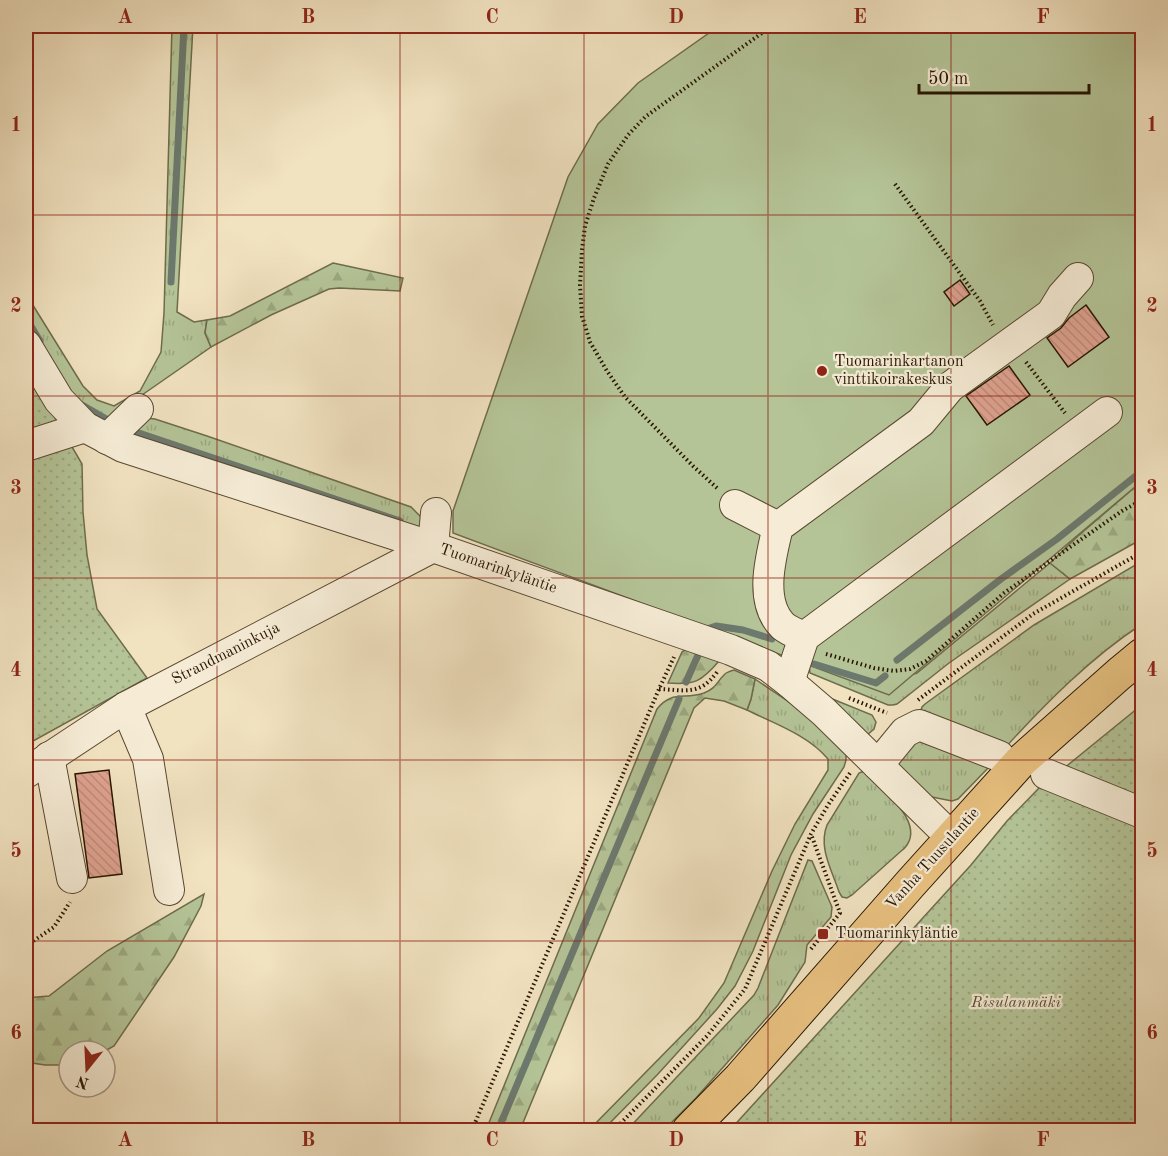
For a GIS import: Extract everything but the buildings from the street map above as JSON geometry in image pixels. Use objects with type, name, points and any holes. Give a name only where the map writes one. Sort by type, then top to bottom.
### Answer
[{"type":"main road","name":"Vanha Tuusulantie","points":[[689,1131],[740,1078],[826,978],[1022,761],[1143,655]]},
{"type":"street","points":[[803,642],[777,619],[771,605],[769,573],[778,527],[921,422],[950,387],[1052,314],[1062,296],[1078,278]]},
{"type":"street","name":"Tuomarinkyläntie","points":[[26,345],[59,400],[96,433],[123,447],[433,547],[731,650],[768,666],[824,712],[952,838]]},
{"type":"street","points":[[33,436],[96,433],[138,409]]},
{"type":"street","points":[[789,682],[803,642],[1107,412]]},
{"type":"street","points":[[735,505],[778,527]]},
{"type":"street","points":[[433,547],[436,513]]},
{"type":"street","name":"Strandmaninkuja","points":[[37,765],[126,706],[433,547]]},
{"type":"street","points":[[126,706],[148,759],[169,890]]},
{"type":"street","points":[[871,758],[905,732],[919,725],[999,756]]},
{"type":"street","points":[[37,765],[72,878]]},
{"type":"street","points":[[1046,774],[1143,813]]},
{"type":"path","points":[[735,505],[625,397],[607,371],[590,342],[582,316],[580,273],[585,226],[594,198],[608,164],[628,135],[645,117],[762,33]]},
{"type":"path","points":[[895,184],[980,301],[998,332],[1012,343],[1079,433]]},
{"type":"path","points":[[803,642],[874,668],[894,671],[910,669],[926,662],[1004,593],[1143,500]]},
{"type":"path","points":[[914,702],[1033,614],[1143,552]]},
{"type":"path","points":[[472,1131],[684,635]]},
{"type":"path","points":[[659,689],[689,691],[700,688],[712,679],[731,650]]},
{"type":"path","points":[[614,1131],[707,1036],[745,989],[811,834],[828,805],[871,758]]},
{"type":"path","points":[[811,834],[840,913],[811,949]]},
{"type":"path","points":[[26,946],[54,927],[70,904],[72,878]]},
{"type":"green space","points":[[172,26],[193,26],[177,312],[194,322],[207,320],[205,333],[211,347],[104,423],[96,421],[70,397],[26,328],[26,294],[83,386],[97,400],[114,406],[140,391],[161,352]]},
{"type":"green space","name":"Tuomarinkartanon vinttikoirakeskus","points":[[719,26],[1142,26],[1142,481],[889,695],[453,533],[453,511],[568,177],[598,124],[638,83]]},
{"type":"green space","points":[[333,263],[403,278],[400,291],[329,289],[271,315],[211,347],[205,333],[207,320],[230,316]]},
{"type":"green space","points":[[26,368],[82,464],[87,555],[97,609],[147,678],[26,745]]},
{"type":"green space","points":[[145,418],[155,419],[207,436],[411,507],[422,518],[423,530],[131,437]]},
{"type":"green space","points":[[1142,481],[1142,539],[1070,579],[1050,563],[1078,536]]},
{"type":"green space","points":[[1142,561],[1142,624],[1069,682],[1003,750],[920,713],[925,704],[1034,625]]},
{"type":"green space","points":[[1050,563],[1070,579],[949,663],[897,704],[888,705],[810,673],[809,664],[911,675],[917,673]]},
{"type":"green space","points":[[686,649],[719,661],[697,681],[668,683],[682,652]]},
{"type":"green space","points":[[734,670],[755,679],[747,710],[724,701],[705,698],[694,708],[520,1130],[486,1130],[657,709],[673,697],[697,695],[708,691],[725,674]]},
{"type":"green space","points":[[755,679],[795,706],[819,726],[846,753],[844,767],[813,814],[791,855],[753,951],[735,986],[658,1074],[603,1130],[589,1130],[699,1018],[724,983],[772,871],[795,824],[828,770],[828,759],[811,743],[747,710]]},
{"type":"green space","points":[[830,698],[872,715],[876,722],[874,729],[867,735]]},
{"type":"green space","points":[[1142,704],[1142,801],[1063,769],[1133,712]]},
{"type":"green space","points":[[918,739],[989,767],[958,799],[952,801],[924,794],[900,774],[897,759]]},
{"type":"green space","points":[[864,771],[898,805],[910,825],[911,835],[904,849],[847,898],[842,897],[839,892],[830,867],[825,851],[825,834],[827,825],[859,773]]},
{"type":"green space","name":"Risulanmäki","points":[[1043,784],[1142,824],[1142,1130],[730,1130],[971,865],[1007,821]]},
{"type":"green space","points":[[808,860],[812,861],[832,907],[831,917],[807,945],[805,962],[778,1005],[696,1098],[664,1130],[627,1130],[754,995]]},
{"type":"green space","points":[[204,894],[201,906],[174,957],[117,1042],[117,1039],[57,1039],[57,1065],[26,1062],[26,998],[49,996],[107,951]]},
{"type":"waterway","points":[[171,282],[184,26]]},
{"type":"waterway","points":[[26,318],[40,341]]},
{"type":"waterway","points":[[82,405],[108,420]]},
{"type":"waterway","points":[[130,430],[400,521]]},
{"type":"waterway","points":[[897,660],[1001,579],[1057,539],[1142,471]]},
{"type":"waterway","points":[[706,631],[716,626],[743,630],[772,639]]},
{"type":"waterway","points":[[686,682],[699,653]]},
{"type":"waterway","points":[[814,664],[876,683],[885,676]]},
{"type":"waterway","points":[[498,1130],[679,699]]},
{"type":"place","name":"Tuomarinkartanon vinttikoirakeskus","points":[[822,371]]},
{"type":"place","name":"Tuomarinkyläntie","points":[[823,934]]}]
